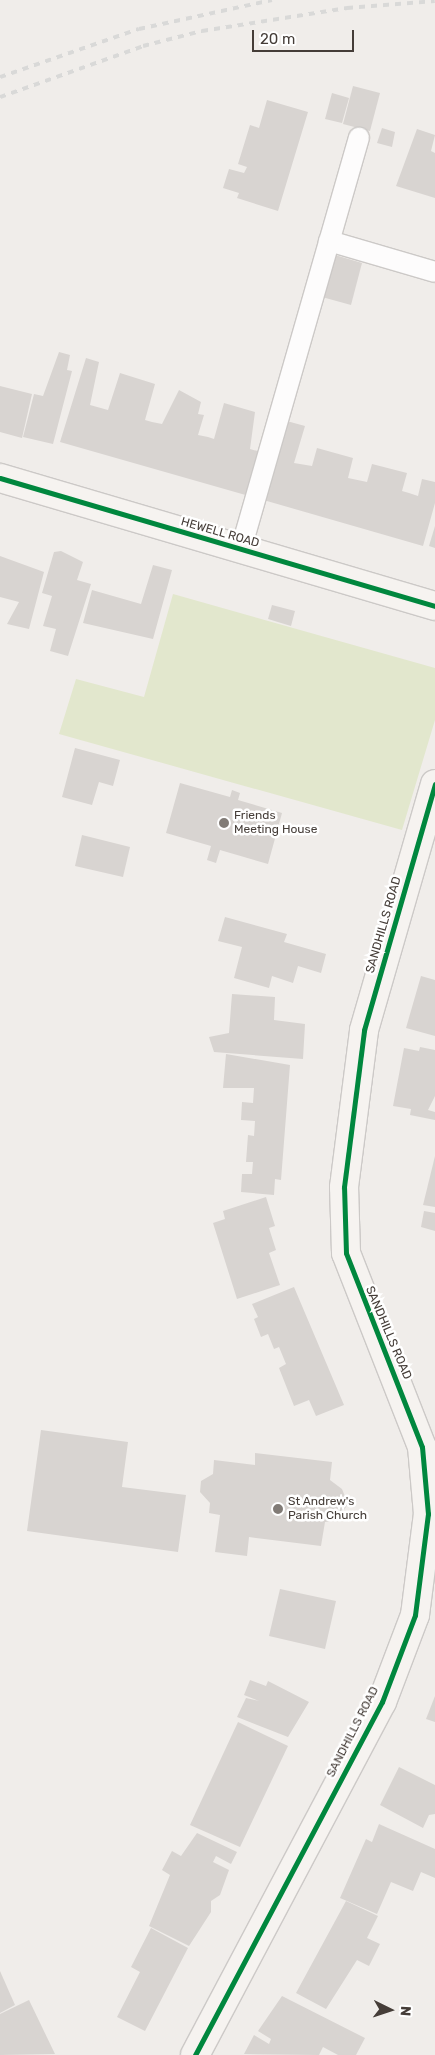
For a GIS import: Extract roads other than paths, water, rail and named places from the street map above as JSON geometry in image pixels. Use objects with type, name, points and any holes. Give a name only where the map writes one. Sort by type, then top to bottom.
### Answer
[{"type":"street","name":"HEWELL ROAD","points":[[0,478],[435,606]]},
{"type":"street","name":"SANDHILLS ROAD","points":[[195,2055],[382,1702],[415,1614],[428,1514],[422,1447],[346,1253],[344,1187],[364,1030],[435,784]]},
{"type":"lane","points":[[241,549],[359,138]]},
{"type":"lane","points":[[329,241],[435,272]]},
{"type":"railway","points":[[0,77],[139,29],[272,0]]},
{"type":"railway","points":[[0,97],[143,46],[202,31],[347,8],[435,1]]},
{"type":"place","name":"Friends Meeting House","points":[[224,823]]},
{"type":"place","name":"St Andrew's Parish Church","points":[[278,1509]]}]
